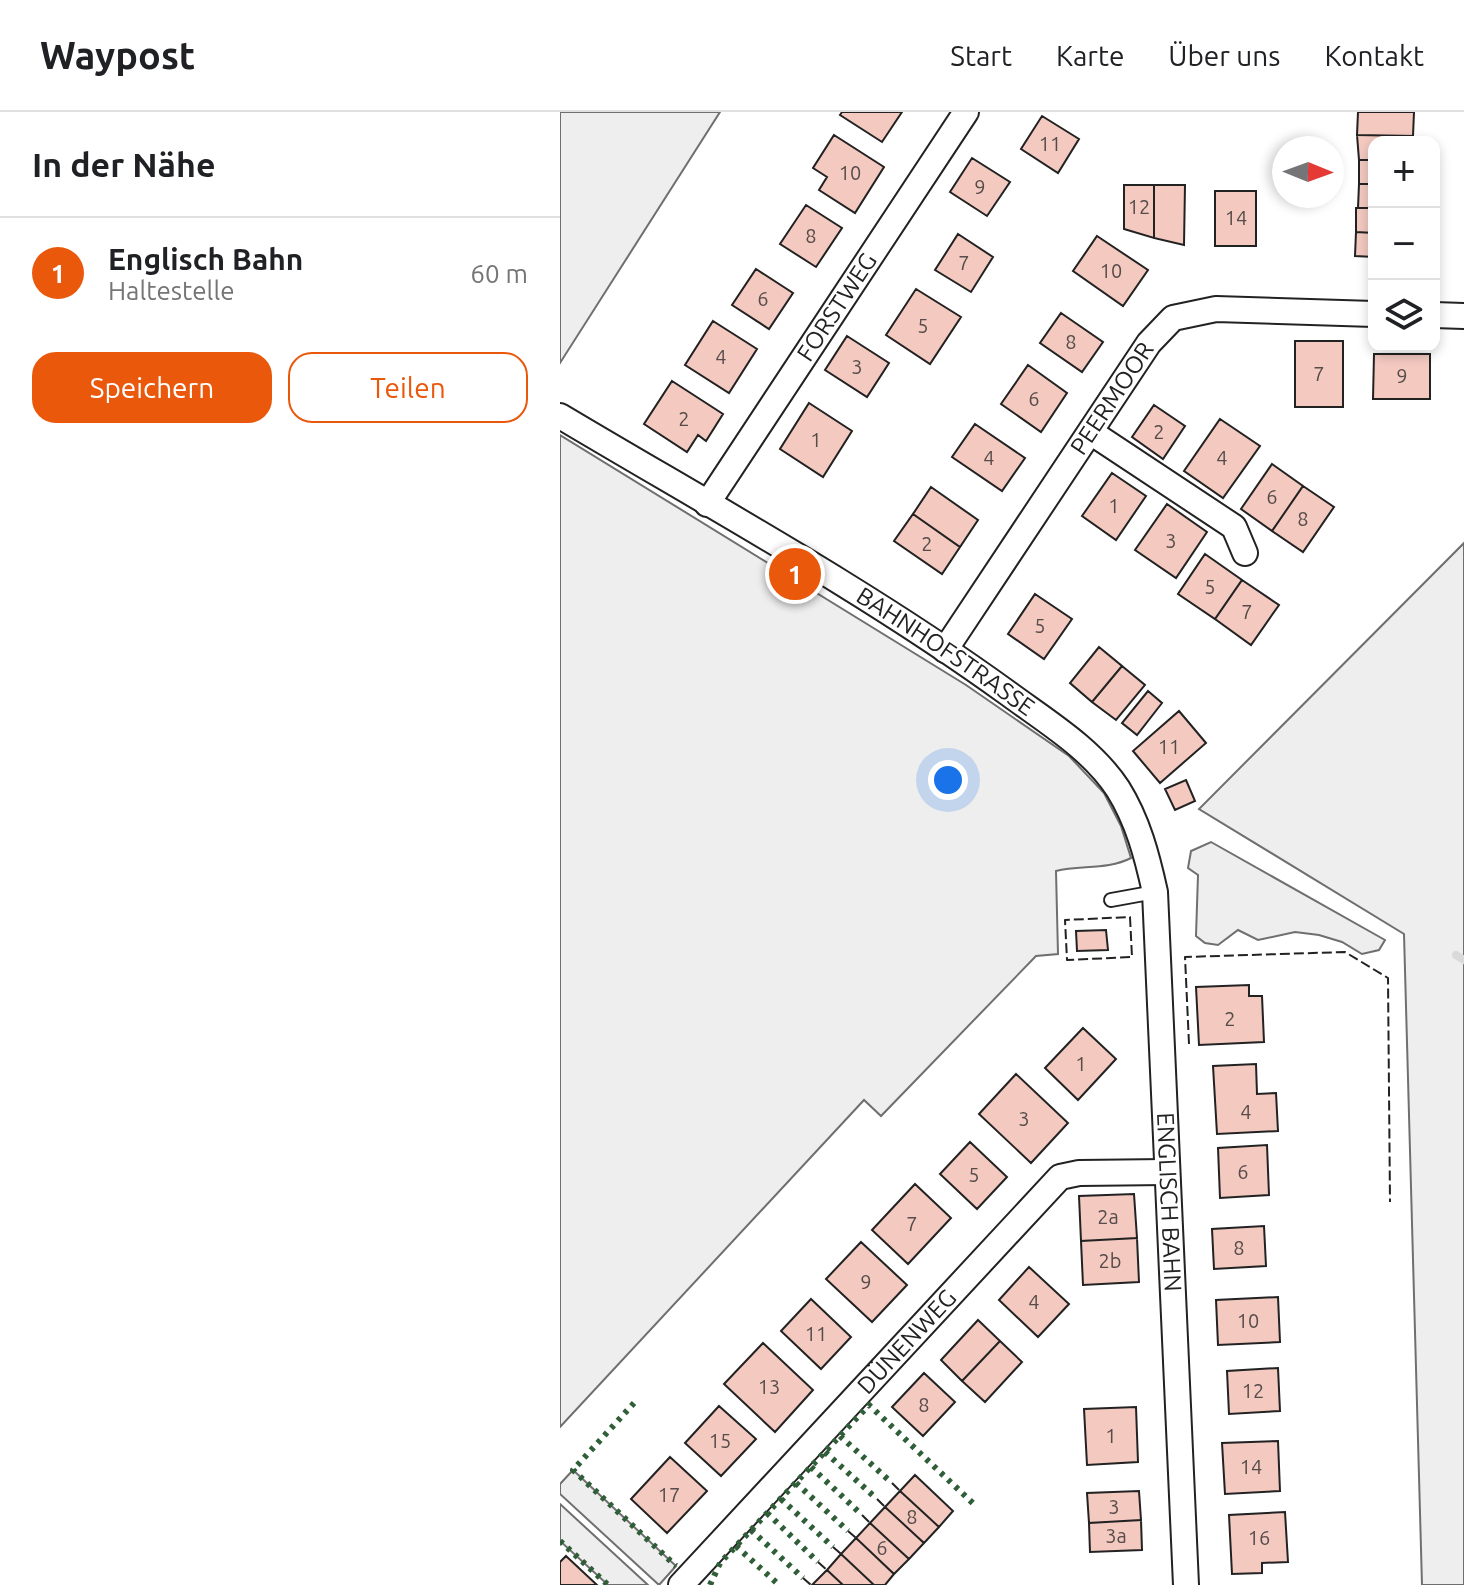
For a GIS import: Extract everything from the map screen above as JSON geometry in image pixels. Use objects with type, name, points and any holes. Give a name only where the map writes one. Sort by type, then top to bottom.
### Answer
[{"type":"street","name":"FORSTWEG","points":[[707,504],[966,112]]},
{"type":"street","name":"PEERMOOR","points":[[945,650],[1149,343],[1173,318],[1216,309],[1368,314]]},
{"type":"street","points":[[1440,315],[1464,316]]},
{"type":"street","name":"BAHNHOFSTRASSE","points":[[560,416],[835,579],[945,650],[1082,748],[1118,788],[1135,823]]},
{"type":"street","points":[[1092,433],[1234,527],[1245,553]]},
{"type":"street","name":"ENGLISCH BAHN","points":[[1135,823],[1155,892],[1186,1585]]},
{"type":"street","name":"DÜNENWEG","points":[[681,1585],[1060,1177],[1079,1173],[1166,1172]]},
{"type":"lane","points":[[1111,900],[1155,892]]},
{"type":"shaded area","points":[[560,112],[720,112],[560,363]]},
{"type":"shaded area","points":[[560,435],[966,685],[1069,756],[1104,793],[1121,826],[1131,858],[1113,864],[1056,871],[1058,954],[1036,956],[881,1116],[864,1100],[560,1427]]},
{"type":"shaded area","points":[[1464,543],[1464,1585],[1422,1585],[1404,934],[1199,809]]},
{"type":"shaded area","points":[[1211,842],[1385,940],[1379,950],[1362,954],[1342,942],[1295,932],[1258,940],[1238,930],[1218,945],[1205,943],[1196,936],[1198,875],[1188,868],[1191,851]]},
{"type":"shaded area","points":[[573,1470],[676,1566],[659,1585],[560,1494],[560,1484]]},
{"type":"shaded area","points":[[560,1504],[648,1585],[608,1585],[560,1541]]},
{"type":"building","points":[[842,112],[902,112],[882,142],[840,115]]},
{"type":"building","points":[[1358,112],[1414,112],[1413,136],[1357,135]]},
{"type":"building","points":[[1042,116],[1079,139],[1058,173],[1021,149]]},
{"type":"building","points":[[834,135],[884,167],[855,213],[819,190],[827,177],[813,168]]},
{"type":"building","points":[[1357,135],[1413,136],[1368,136],[1368,160],[1359,160]]},
{"type":"building","points":[[972,158],[1010,182],[987,216],[950,192]]},
{"type":"building","points":[[1359,160],[1368,160],[1368,184],[1359,184]]},
{"type":"building","points":[[1359,184],[1368,184],[1368,208],[1358,208]]},
{"type":"building","points":[[1124,185],[1154,185],[1154,238],[1124,229]]},
{"type":"building","points":[[1154,185],[1185,185],[1184,245],[1154,238]]},
{"type":"building","points":[[1215,191],[1256,191],[1256,246],[1215,246]]},
{"type":"building","points":[[806,205],[842,228],[816,267],[780,244]]},
{"type":"building","points":[[1356,208],[1368,208],[1368,233],[1356,232]]},
{"type":"building","points":[[1356,232],[1368,233],[1368,257],[1355,256]]},
{"type":"building","points":[[958,234],[993,257],[971,292],[935,270]]},
{"type":"building","points":[[1097,236],[1148,270],[1123,306],[1073,271]]},
{"type":"building","points":[[756,269],[793,293],[769,329],[732,305]]},
{"type":"building","points":[[916,289],[961,317],[930,364],[886,335]]},
{"type":"building","points":[[1061,313],[1103,342],[1082,372],[1040,343]]},
{"type":"building","points":[[713,321],[757,349],[729,393],[685,365]]},
{"type":"building","points":[[847,336],[889,363],[867,397],[825,370]]},
{"type":"building","points":[[1295,341],[1343,341],[1343,407],[1295,407]]},
{"type":"building","points":[[1374,354],[1430,354],[1430,399],[1373,399]]},
{"type":"building","points":[[1028,365],[1067,393],[1041,432],[1001,404]]},
{"type":"building","points":[[672,381],[723,414],[706,441],[698,435],[687,452],[644,424]]},
{"type":"building","points":[[809,403],[852,431],[823,477],[780,449]]},
{"type":"building","points":[[1154,405],[1185,426],[1163,459],[1132,437]]},
{"type":"building","points":[[1220,419],[1260,446],[1223,498],[1184,471]]},
{"type":"building","points":[[975,424],[1025,458],[1002,491],[952,457]]},
{"type":"building","points":[[1272,464],[1303,486],[1272,531],[1241,509]]},
{"type":"building","points":[[1112,473],[1146,496],[1116,540],[1082,516]]},
{"type":"building","points":[[1303,486],[1334,507],[1303,552],[1272,531]]},
{"type":"building","points":[[931,487],[978,520],[960,547],[913,514]]},
{"type":"building","points":[[1167,504],[1207,532],[1176,578],[1135,550]]},
{"type":"building","points":[[913,514],[960,547],[942,574],[894,541]]},
{"type":"building","points":[[1205,554],[1242,580],[1215,619],[1178,594]]},
{"type":"building","points":[[1242,580],[1279,605],[1251,645],[1215,619]]},
{"type":"building","points":[[1035,594],[1072,619],[1044,659],[1008,634]]},
{"type":"building","points":[[1099,647],[1122,666],[1092,702],[1070,683]]},
{"type":"building","points":[[1122,666],[1145,685],[1116,720],[1092,702]]},
{"type":"building","points":[[1148,691],[1162,703],[1137,735],[1122,723]]},
{"type":"building","points":[[1179,711],[1206,743],[1160,783],[1133,751]]},
{"type":"building","points":[[1186,780],[1195,801],[1175,810],[1165,789]]},
{"type":"building","points":[[1106,930],[1108,950],[1077,951],[1076,931]]},
{"type":"building","points":[[1249,985],[1249,996],[1262,996],[1264,1042],[1199,1045],[1196,987]]},
{"type":"building","points":[[1083,1028],[1116,1059],[1078,1100],[1045,1068]]},
{"type":"building","points":[[1256,1064],[1257,1094],[1276,1093],[1278,1131],[1217,1134],[1213,1066]]},
{"type":"building","points":[[1016,1074],[1068,1123],[1031,1163],[979,1114]]},
{"type":"building","points":[[970,1142],[1007,1177],[977,1209],[940,1174]]},
{"type":"building","points":[[1267,1145],[1269,1195],[1220,1198],[1218,1148]]},
{"type":"building","points":[[915,1184],[951,1218],[908,1264],[872,1230]]},
{"type":"building","points":[[1134,1194],[1137,1238],[1081,1241],[1079,1196]]},
{"type":"building","points":[[1264,1226],[1266,1266],[1214,1269],[1212,1229]]},
{"type":"building","points":[[1137,1238],[1139,1282],[1083,1285],[1081,1241]]},
{"type":"building","points":[[861,1242],[907,1285],[872,1322],[826,1279]]},
{"type":"building","points":[[1029,1267],[1069,1304],[1038,1337],[999,1300]]},
{"type":"building","points":[[1278,1297],[1280,1342],[1218,1345],[1216,1300]]},
{"type":"building","points":[[811,1299],[851,1337],[821,1369],[781,1331]]},
{"type":"building","points":[[978,1320],[1000,1341],[962,1381],[941,1360]]},
{"type":"building","points":[[1000,1341],[1022,1362],[985,1402],[962,1381]]},
{"type":"building","points":[[763,1343],[813,1390],[775,1432],[724,1384]]},
{"type":"building","points":[[1278,1368],[1280,1411],[1229,1414],[1227,1371]]},
{"type":"building","points":[[924,1373],[955,1402],[923,1436],[892,1407]]},
{"type":"building","points":[[719,1406],[756,1439],[721,1476],[685,1443]]},
{"type":"building","points":[[1136,1407],[1138,1462],[1087,1465],[1084,1409]]},
{"type":"building","points":[[1278,1441],[1280,1491],[1225,1494],[1222,1443]]},
{"type":"building","points":[[670,1457],[707,1491],[667,1533],[631,1499]]},
{"type":"building","points":[[915,1475],[953,1511],[939,1527],[900,1491]]},
{"type":"building","points":[[900,1491],[939,1527],[924,1543],[885,1507]]},
{"type":"building","points":[[1139,1491],[1141,1520],[1089,1523],[1087,1493]]},
{"type":"building","points":[[885,1507],[924,1543],[909,1559],[870,1523]]},
{"type":"building","points":[[1285,1512],[1288,1562],[1262,1563],[1262,1573],[1232,1574],[1229,1515]]},
{"type":"building","points":[[1141,1520],[1142,1550],[1090,1552],[1089,1523]]},
{"type":"building","points":[[870,1523],[909,1559],[894,1574],[856,1538]]},
{"type":"building","points":[[856,1538],[894,1574],[885,1585],[874,1585],[841,1554]]},
{"type":"building","points":[[841,1554],[874,1585],[843,1585],[827,1570]]},
{"type":"building","points":[[566,1556],[597,1585],[560,1585],[560,1562]]},
{"type":"building","points":[[827,1570],[843,1585],[812,1585]]},
{"type":"waterway","points":[[1456,955],[1464,960]]},
{"type":"hedge","points":[[634,1403],[573,1470],[676,1566]]},
{"type":"hedge","points":[[710,1585],[720,1563],[869,1405],[977,1507]]},
{"type":"hedge","points":[[840,1436],[892,1483]]},
{"type":"hedge","points":[[825,1452],[877,1499]]},
{"type":"hedge","points":[[811,1467],[862,1515]]},
{"type":"hedge","points":[[796,1483],[848,1531]]},
{"type":"hedge","points":[[781,1499],[833,1547]]},
{"type":"hedge","points":[[767,1513],[818,1562]]},
{"type":"hedge","points":[[751,1530],[803,1578]]},
{"type":"hedge","points":[[560,1541],[608,1585]]},
{"type":"hedge","points":[[736,1546],[779,1585]]},
{"type":"fence","points":[[1130,917],[1132,957],[1067,960],[1065,920],[1130,917]]},
{"type":"fence","points":[[1189,1044],[1185,957],[1345,952],[1388,978],[1390,1202]]},
{"type":"fence","points":[[892,1483],[900,1491]]},
{"type":"fence","points":[[877,1499],[885,1507]]},
{"type":"fence","points":[[862,1515],[870,1523]]},
{"type":"fence","points":[[848,1531],[856,1538]]},
{"type":"fence","points":[[833,1547],[841,1554]]},
{"type":"fence","points":[[818,1562],[827,1570]]},
{"type":"fence","points":[[803,1578],[811,1585]]},
{"type":"place","name":"Englisch Bahn","points":[[795,574]]}]
